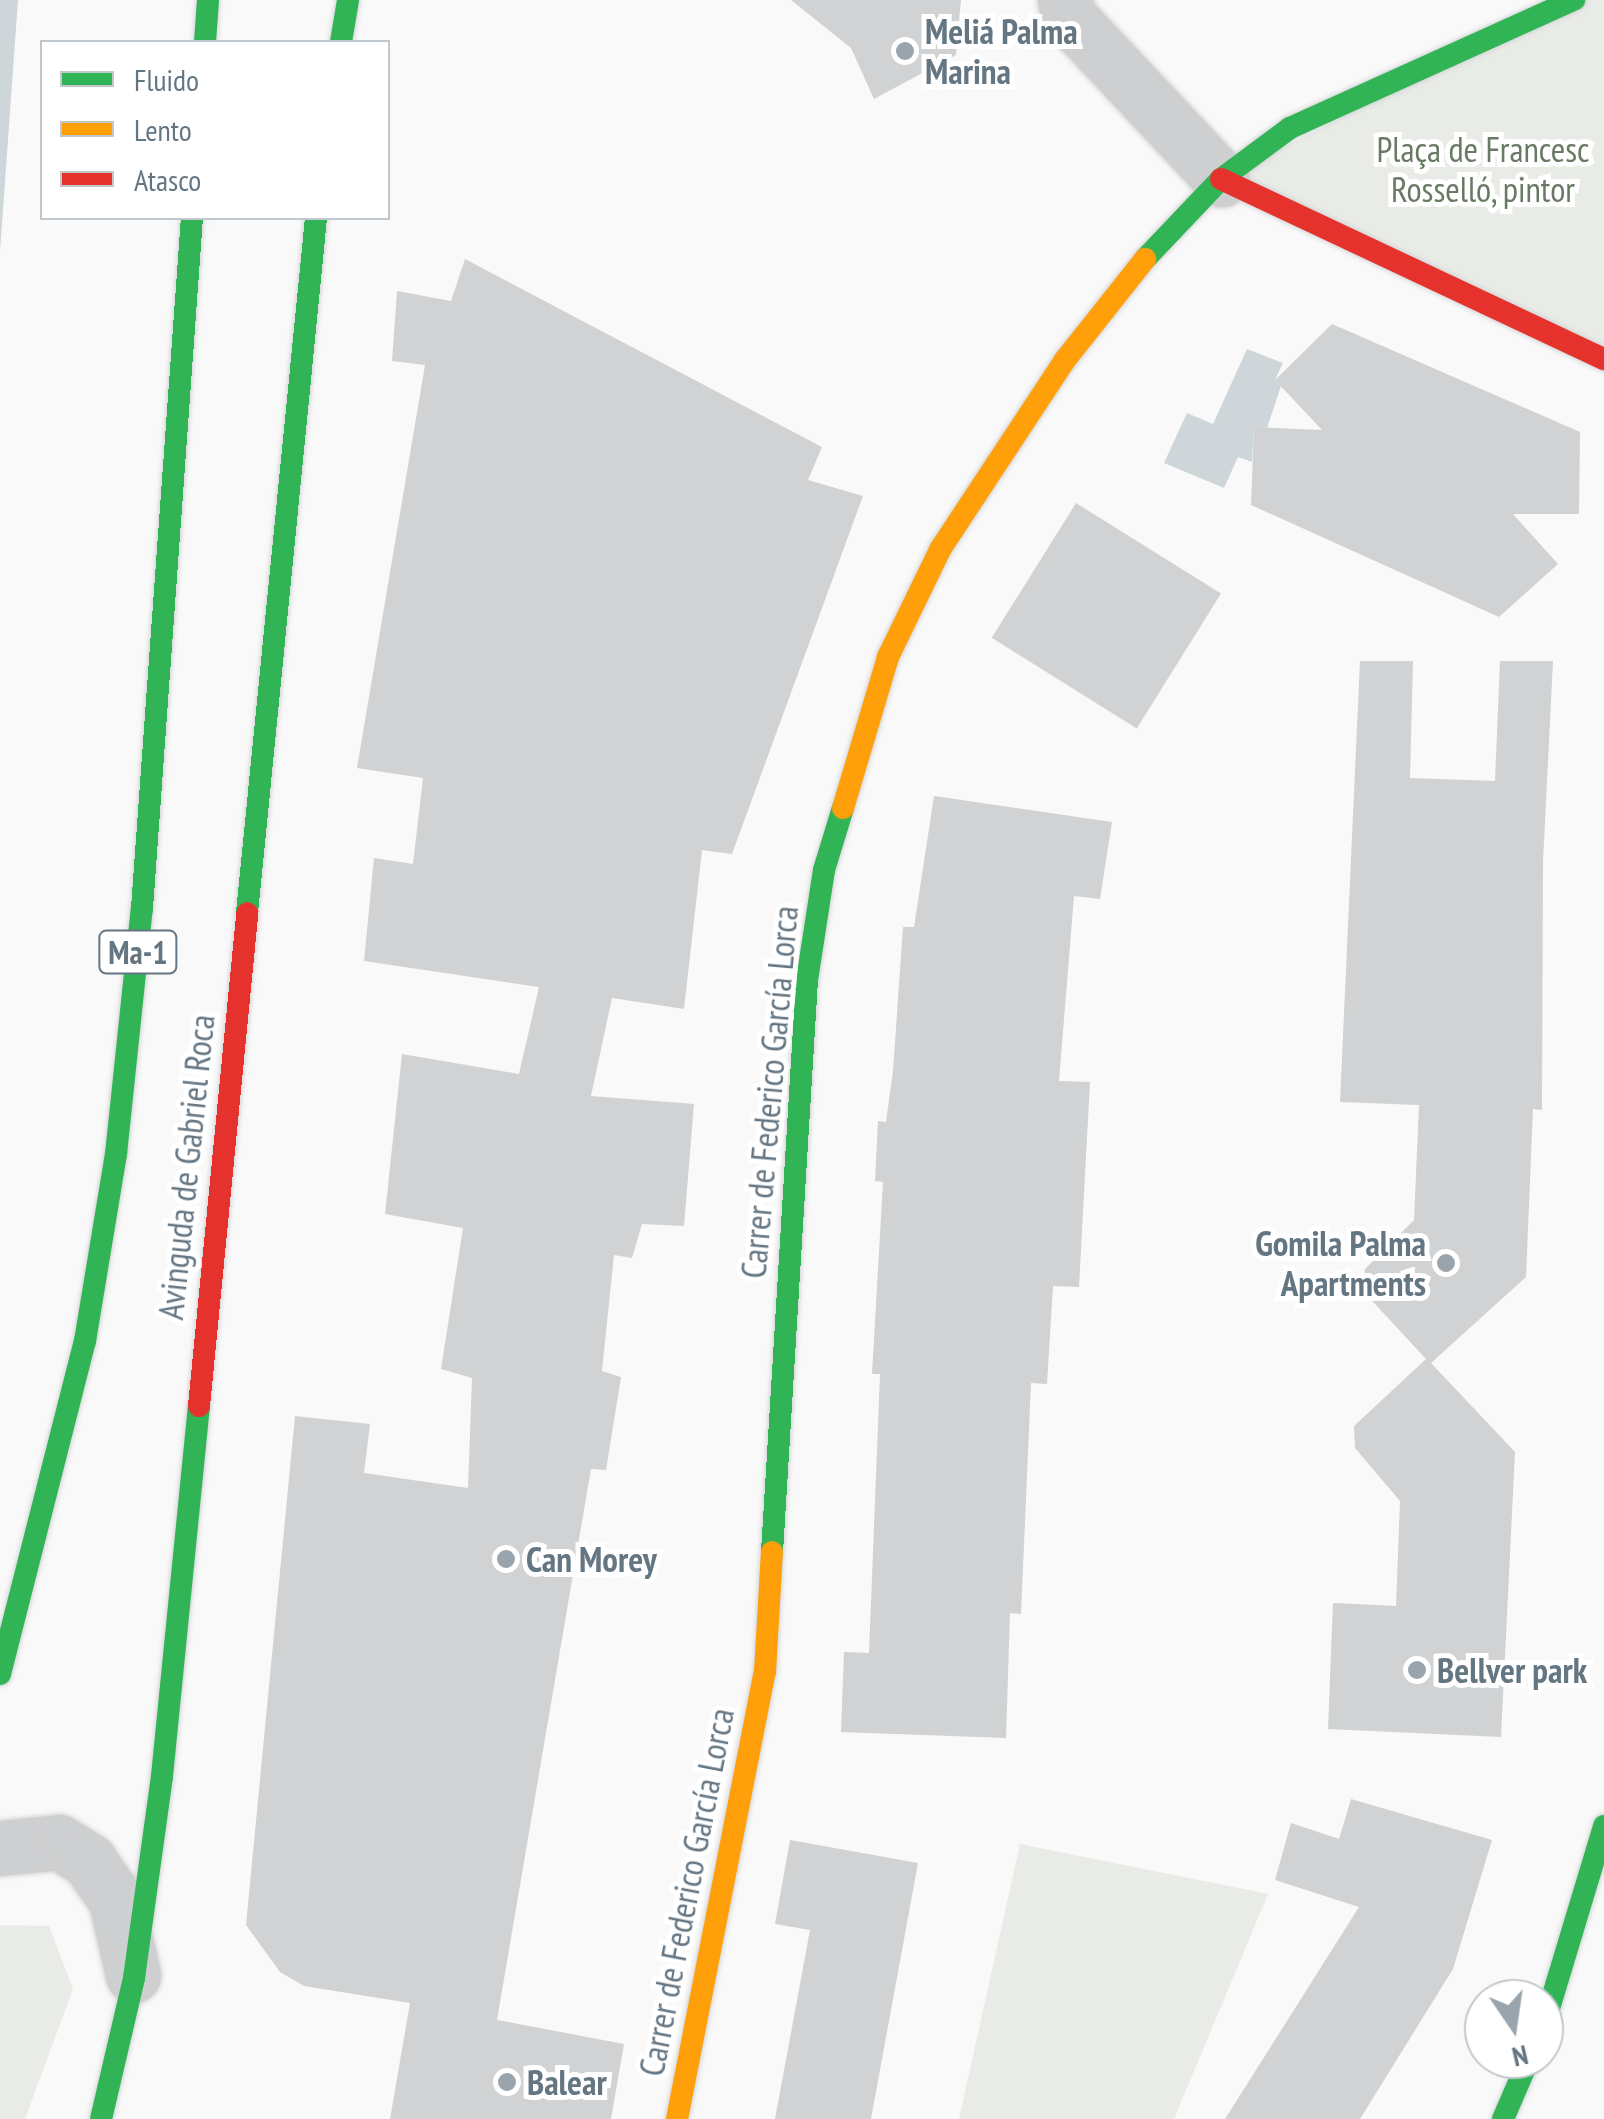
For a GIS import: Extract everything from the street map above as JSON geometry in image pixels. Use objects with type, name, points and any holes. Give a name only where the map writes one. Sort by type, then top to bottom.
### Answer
[{"type":"main road","points":[[205,40],[208,0]]},
{"type":"main road","points":[[341,40],[348,0]]},
{"type":"main road","points":[[1574,0],[1290,128],[1221,179],[1604,359]]},
{"type":"main road","name":"Carrer de Federico García Lorca","points":[[677,2119],[765,1672],[807,980],[824,870],[853,759],[888,657],[940,548],[1065,360],[1132,274],[1221,179]]},
{"type":"main road","name":"Avinguda de Gabriel Roca","points":[[0,1674],[57,1464],[116,1154],[142,908],[192,220]]},
{"type":"main road","name":"Avinguda de Gabriel Roca","points":[[101,2119],[134,1978],[170,1698],[316,220]]},
{"type":"main road","points":[[1560,1979],[1602,1854],[1604,1826]]},
{"type":"main road","points":[[1503,2119],[1520,2079]]},
{"type":"street","points":[[1064,0],[1068,16],[1221,179]]},
{"type":"street","points":[[0,1848],[59,1842],[89,1861],[116,1900],[134,1978]]},
{"type":"green space","name":"Plaça de Francesc Rosselló, pintor","points":[[1574,0],[1604,0],[1604,359],[1221,179]]},
{"type":"green space","points":[[1020,1844],[1268,1894],[1174,2119],[959,2119]]},
{"type":"green space","points":[[0,1925],[49,1926],[73,1989],[25,2119],[0,2119]]},
{"type":"shaded area","points":[[0,0],[18,0],[0,251]]},
{"type":"shaded area","points":[[1247,349],[1283,363],[1275,380],[1281,386],[1267,428],[1254,427],[1252,462],[1238,457],[1224,488],[1164,463],[1187,413],[1213,424]]},
{"type":"building","name":"Meliá Palma Marina","points":[[791,0],[961,0],[956,55],[874,99],[851,48]]},
{"type":"building","points":[[465,259],[822,447],[808,480],[863,496],[732,854],[702,850],[684,1009],[612,998],[591,1096],[694,1104],[684,1226],[642,1224],[632,1258],[614,1255],[602,1371],[621,1377],[606,1470],[591,1469],[497,2020],[624,2044],[611,2119],[390,2119],[410,2003],[304,1986],[280,1972],[246,1925],[295,1416],[370,1424],[364,1473],[468,1488],[472,1378],[441,1369],[463,1228],[385,1214],[402,1054],[519,1074],[539,987],[364,961],[374,858],[413,864],[423,778],[357,768],[425,365],[392,361],[397,291],[451,301]]},
{"type":"building","points":[[1332,324],[1580,432],[1579,514],[1513,514],[1558,564],[1499,617],[1251,505],[1254,427],[1322,430],[1275,380]]},
{"type":"building","points":[[1076,503],[1221,594],[1137,728],[992,638]]},
{"type":"building","points":[[1360,661],[1413,661],[1410,778],[1495,781],[1500,661],[1553,661],[1543,862],[1542,1110],[1533,1109],[1526,1277],[1431,1363],[1515,1452],[1501,1737],[1328,1729],[1333,1603],[1396,1606],[1400,1501],[1355,1448],[1354,1426],[1426,1359],[1363,1291],[1365,1269],[1414,1220],[1419,1105],[1340,1102]]},
{"type":"building","points":[[934,796],[1112,822],[1100,899],[1074,896],[1059,1081],[1090,1082],[1079,1287],[1053,1286],[1047,1384],[1031,1383],[1021,1614],[1010,1613],[1006,1738],[841,1732],[844,1652],[869,1653],[880,1374],[872,1374],[883,1182],[875,1181],[878,1121],[886,1122],[893,1071],[903,927],[914,927]]},
{"type":"building","points":[[1351,1799],[1492,1840],[1453,1969],[1360,2119],[1225,2119],[1359,1907],[1275,1880],[1291,1823],[1339,1839]]},
{"type":"building","points":[[790,1840],[918,1863],[871,2119],[775,2119],[810,1930],[775,1924]]},
{"type":"traffic: fast","points":[[205,40],[208,0]]},
{"type":"traffic: fast","points":[[341,40],[348,0]]},
{"type":"traffic: fast","points":[[1145,259],[1221,179],[1290,128],[1574,0]]},
{"type":"traffic: fast","points":[[0,1674],[85,1341],[116,1154],[142,908],[192,220]]},
{"type":"traffic: fast","points":[[247,913],[316,220]]},
{"type":"traffic: fast","points":[[772,1552],[807,980],[824,870],[843,808]]},
{"type":"traffic: fast","points":[[101,2119],[134,1978],[162,1776],[199,1406]]},
{"type":"traffic: fast","points":[[1558,1979],[1604,1826]]},
{"type":"traffic: fast","points":[[1503,2119],[1520,2079]]},
{"type":"traffic: slow","points":[[843,808],[888,657],[941,548],[1065,360],[1145,259]]},
{"type":"traffic: slow","points":[[677,2119],[765,1672],[772,1552]]},
{"type":"traffic: jam","points":[[1221,179],[1604,359]]},
{"type":"traffic: jam","points":[[199,1406],[247,913]]},
{"type":"place","name":"Meliá Palma Marina","points":[[905,51]]},
{"type":"place","name":"Gomila Palma Apartments","points":[[1446,1263]]},
{"type":"place","name":"Can Morey","points":[[506,1559]]},
{"type":"place","name":"Bellver park","points":[[1417,1670]]},
{"type":"place","name":"Balear","points":[[507,2082]]}]
